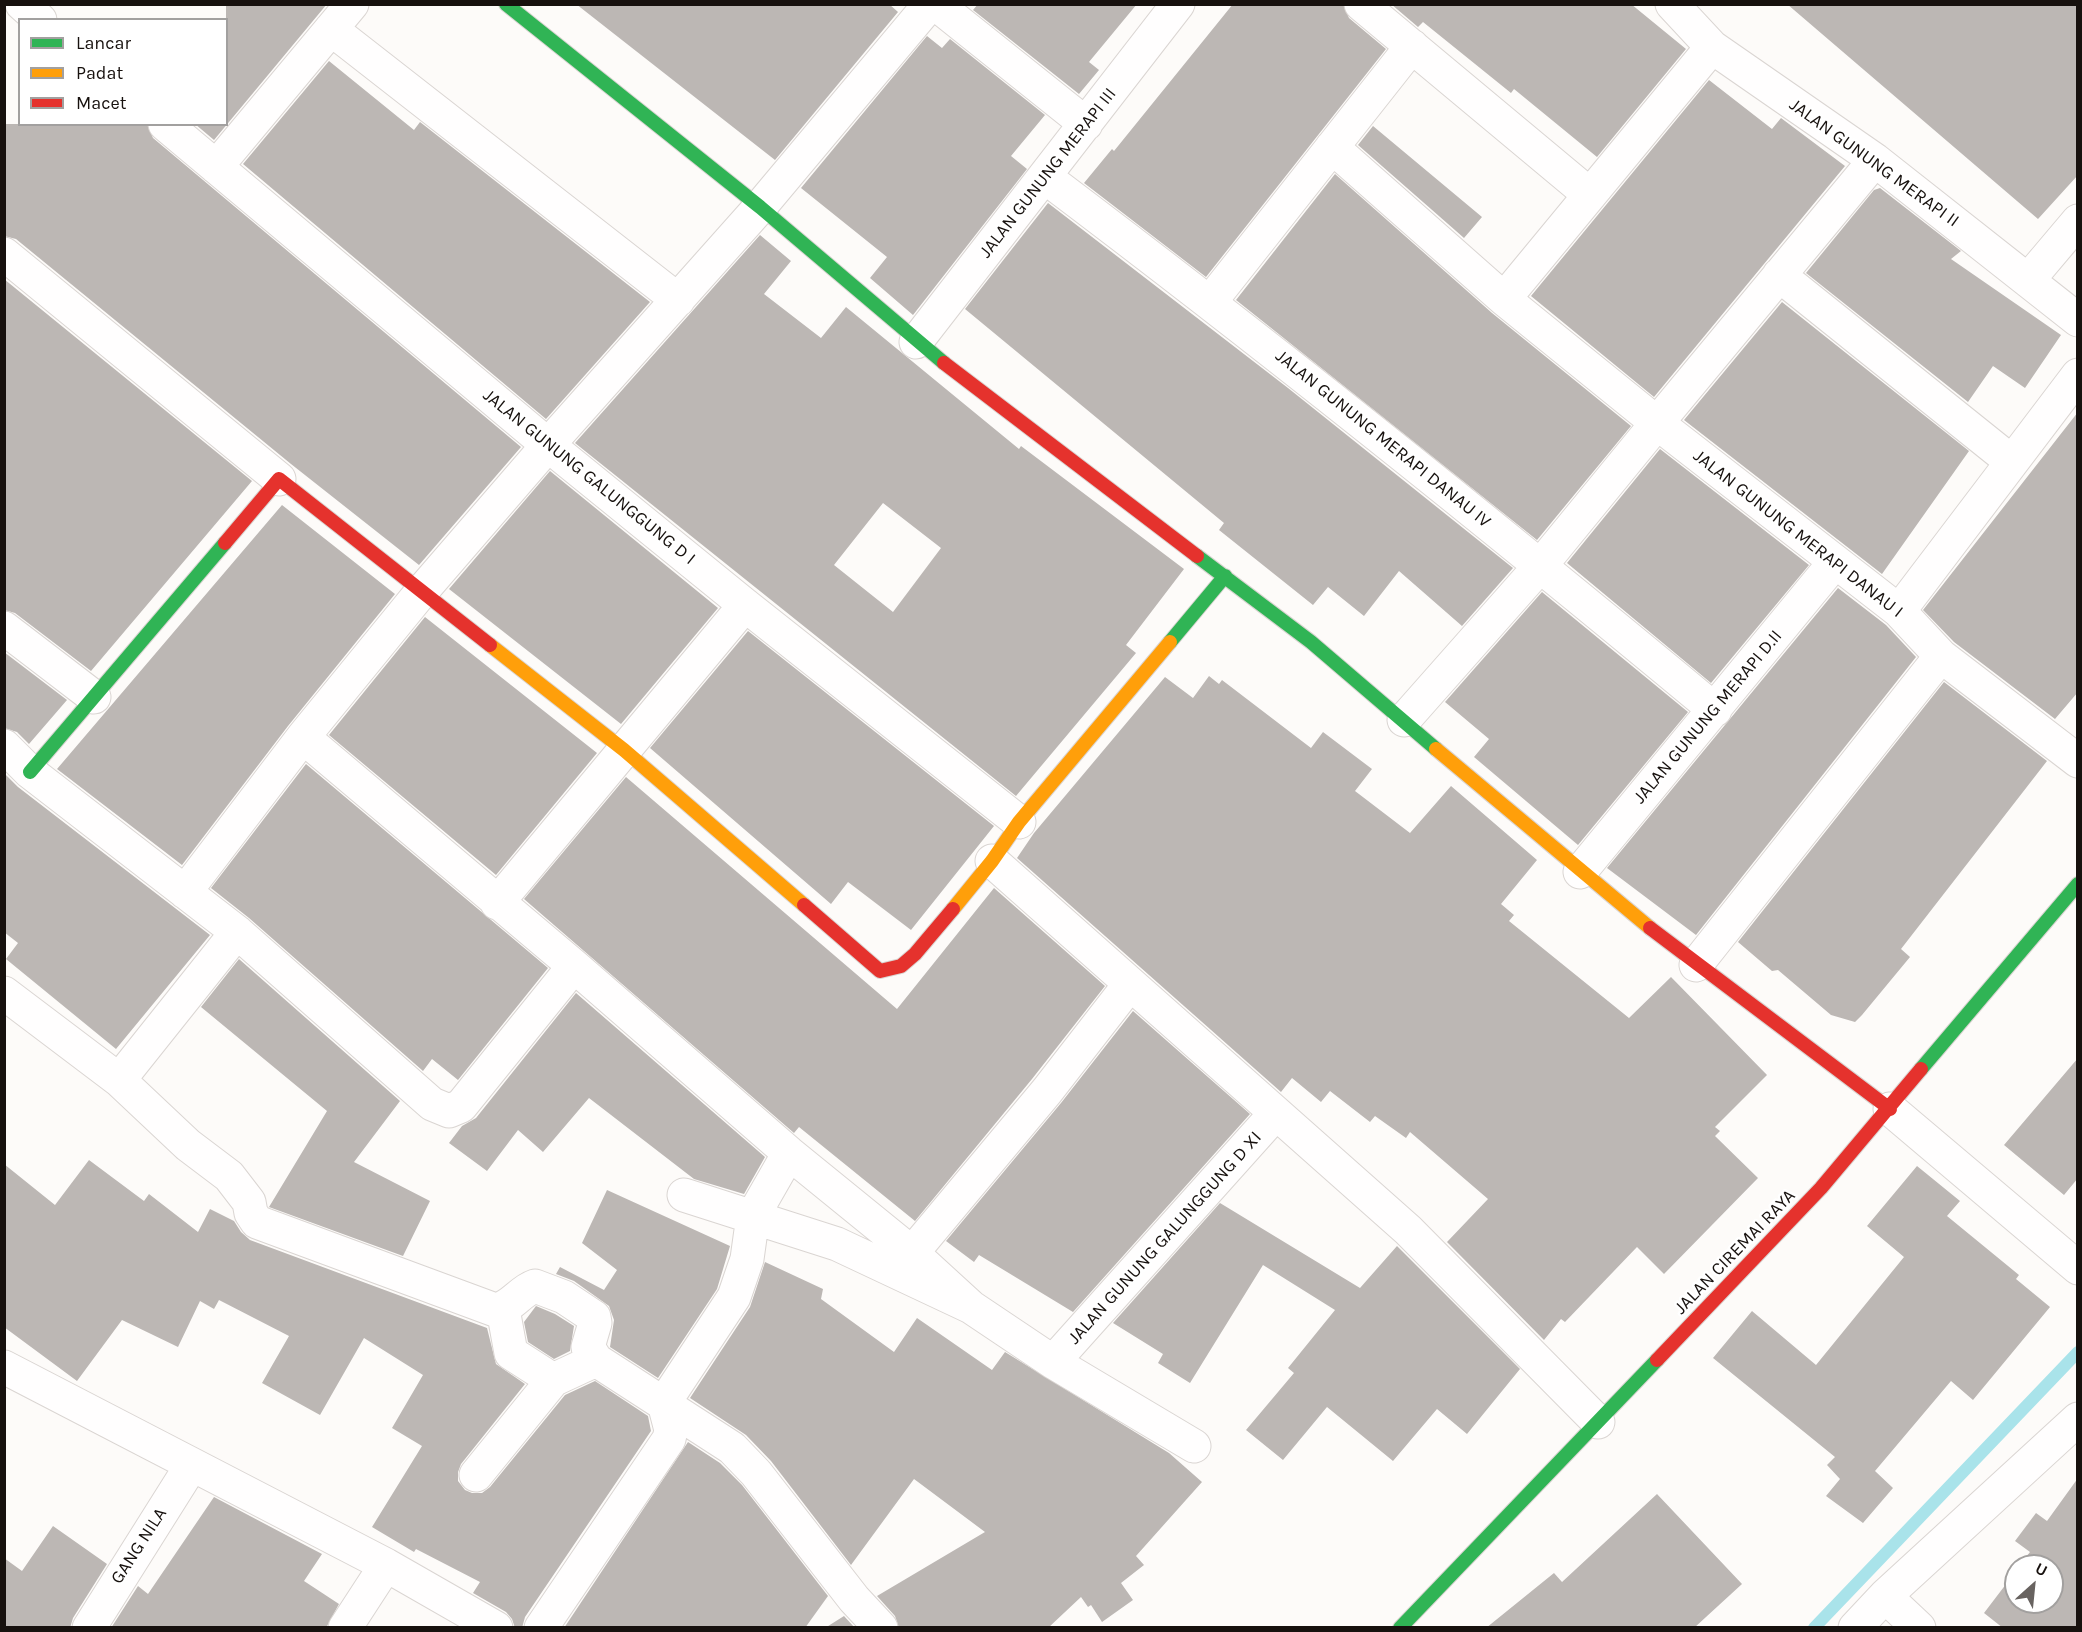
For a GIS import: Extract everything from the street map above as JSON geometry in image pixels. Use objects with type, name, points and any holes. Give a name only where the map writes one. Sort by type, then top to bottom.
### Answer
[{"type":"street","points":[[22,4],[38,18]]},
{"type":"street","points":[[186,892],[303,737],[422,591],[548,445],[760,207],[930,4]]},
{"type":"street","points":[[936,4],[1086,124]]},
{"type":"street","name":"JALAN GUNUNG MERAPI III","points":[[916,342],[1178,4]]},
{"type":"street","points":[[1361,4],[1590,195]]},
{"type":"street","name":"JALAN GUNUNG MERAPI II","points":[[1672,4],[1712,47],[1875,160],[2029,279],[2078,320]]},
{"type":"street","points":[[520,9],[760,207],[916,342],[1311,642],[1580,872],[1696,965],[1890,1109],[2078,1268]]},
{"type":"street","points":[[216,167],[342,17],[678,300]]},
{"type":"street","points":[[1210,302],[1412,46]]},
{"type":"street","points":[[1504,298],[1712,47]]},
{"type":"street","name":"JALAN GUNUNG GALUNGGUNG D I","points":[[167,126],[548,445],[745,605],[1020,822]]},
{"type":"street","name":"JALAN GUNUNG MERAPI DANAU I","points":[[1332,147],[1504,298],[1657,423],[1899,611],[1941,656],[2078,761]]},
{"type":"street","points":[[1404,720],[1541,565],[1875,160]]},
{"type":"street","name":"JALAN GUNUNG MERAPI DANAU IV","points":[[1045,177],[1210,302],[1541,565],[1715,710]]},
{"type":"street","points":[[2029,279],[2078,221]]},
{"type":"street","points":[[4,254],[279,479],[624,750],[880,971],[901,966],[915,954],[992,861],[1020,822],[1225,576]]},
{"type":"street","points":[[1779,275],[2012,462]]},
{"type":"street","points":[[1899,611],[2078,375]]},
{"type":"street","points":[[30,772],[279,479]]},
{"type":"street","name":"JALAN GUNUNG MERAPI D.II","points":[[1580,872],[1835,562]]},
{"type":"street","points":[[497,903],[745,605]]},
{"type":"street","points":[[4,628],[94,697]]},
{"type":"street","points":[[1696,965],[1941,656]]},
{"type":"street","points":[[303,737],[574,966],[789,1154],[912,1253],[971,1307],[1053,1362],[1194,1446]]},
{"type":"street","points":[[4,746],[30,772],[237,932],[432,1104],[449,1111],[461,1106],[574,966]]},
{"type":"street","points":[[992,861],[1408,1230],[1598,1422]]},
{"type":"street","name":"JALAN CIREMAI RAYA","points":[[1400,1628],[1821,1188],[2078,884]]},
{"type":"street","points":[[119,1080],[237,932]]},
{"type":"street","points":[[912,1253],[1047,1091],[1130,984]]},
{"type":"street","points":[[4,993],[119,1080],[188,1145],[229,1176],[249,1202],[251,1213],[257,1222],[495,1310],[503,1309],[526,1289],[535,1286],[564,1297],[594,1317],[596,1323],[588,1347],[596,1360],[732,1448],[756,1473],[854,1599],[881,1628]]},
{"type":"street","name":"JALAN GUNUNG GALUNGGUNG D XI","points":[[1053,1362],[1276,1113]]},
{"type":"street","points":[[541,1628],[669,1439],[671,1430],[664,1403],[734,1297],[747,1259],[753,1216],[789,1154]]},
{"type":"street","points":[[684,1195],[837,1244],[971,1307]]},
{"type":"street","points":[[503,1309],[511,1353],[553,1380]]},
{"type":"street","points":[[476,1475],[553,1380],[596,1360]]},
{"type":"street","points":[[4,1367],[191,1466],[386,1565],[496,1628]]},
{"type":"street","points":[[1855,1628],[1885,1596],[2078,1419]]},
{"type":"street","name":"GANG NILA","points":[[89,1628],[191,1466]]},
{"type":"street","points":[[345,1628],[386,1565]]},
{"type":"street","points":[[1885,1596],[1918,1628]]},
{"type":"building","points":[[226,4],[327,4],[228,123],[228,18],[226,18]]},
{"type":"building","points":[[576,4],[889,4],[898,12],[775,160]]},
{"type":"building","points":[[978,4],[1137,4],[1089,62],[1099,70],[1079,94],[973,10]]},
{"type":"building","points":[[1233,4],[1343,4],[1349,18],[1386,49],[1206,277],[1084,183],[1112,149],[1114,151]]},
{"type":"building","points":[[1391,4],[1631,4],[1686,49],[1597,157],[1514,89],[1511,93],[1423,22],[1418,27]]},
{"type":"building","points":[[1787,4],[2078,4],[2078,175],[2038,219]]},
{"type":"building","points":[[927,36],[942,48],[950,39],[1045,115],[1011,156],[1027,169],[913,315],[870,278],[887,257],[801,188]]},
{"type":"building","points":[[329,61],[414,130],[420,122],[650,302],[546,419],[243,164]]},
{"type":"building","points":[[1709,80],[1772,129],[1781,118],[1845,166],[1654,397],[1531,296]]},
{"type":"building","points":[[4,124],[18,124],[18,126],[148,126],[153,138],[521,447],[419,565],[291,464],[16,239],[4,236]]},
{"type":"building","points":[[197,126],[226,126],[214,140]]},
{"type":"building","points":[[1373,126],[1482,217],[1464,238],[1358,145]]},
{"type":"building","points":[[1335,174],[1492,313],[1631,426],[1537,540],[1236,300]]},
{"type":"building","points":[[1880,188],[1961,251],[1951,259],[2061,335],[2025,388],[1993,366],[1968,402],[1806,273],[1874,190]]},
{"type":"building","points":[[1048,203],[1288,388],[1513,568],[1462,626],[1399,571],[1364,616],[1328,587],[1313,605],[1219,530],[1224,523],[965,309]]},
{"type":"building","points":[[760,235],[791,261],[764,294],[821,338],[846,307],[1019,449],[1021,446],[1184,569],[1126,645],[1136,653],[1016,796],[575,443]],"holes":[[[883,503],[941,548],[893,612],[834,565]]]},
{"type":"building","points":[[4,279],[252,481],[91,671],[15,613],[4,610]]},
{"type":"building","points":[[1782,302],[1969,451],[1882,574],[1684,420]]},
{"type":"building","points":[[2078,412],[2078,692],[2055,719],[1954,642],[1923,610]]},
{"type":"building","points":[[1660,449],[1809,565],[1711,683],[1567,563]]},
{"type":"building","points":[[550,471],[718,608],[621,724],[449,589]]},
{"type":"building","points":[[282,505],[395,594],[288,726],[182,865],[57,769]]},
{"type":"building","points":[[1838,588],[1886,625],[1916,657],[1696,935],[1607,868]]},
{"type":"building","points":[[1542,592],[1688,712],[1578,845],[1474,757],[1489,739],[1445,702]]},
{"type":"building","points":[[425,617],[597,753],[496,875],[329,735]]},
{"type":"building","points":[[748,631],[994,826],[911,930],[848,882],[831,904],[650,748]]},
{"type":"building","points":[[4,652],[67,700],[29,744],[17,732],[4,728]]},
{"type":"building","points":[[1209,676],[1219,684],[1222,680],[1311,748],[1323,732],[1372,769],[1355,791],[1410,833],[1451,786],[1537,860],[1501,904],[1514,915],[1509,921],[1629,1018],[1671,977],[1767,1075],[1715,1127],[1720,1131],[1715,1136],[1758,1178],[1664,1274],[1637,1247],[1565,1322],[1561,1319],[1544,1340],[1447,1242],[1488,1199],[1410,1132],[1406,1138],[1375,1116],[1370,1122],[1330,1091],[1321,1102],[1292,1078],[1281,1092],[1017,858],[1034,833],[1165,677],[1193,698]]},
{"type":"building","points":[[1944,682],[2047,761],[1901,949],[1910,957],[1862,1015],[1855,1022],[1831,1015],[1778,970],[1772,971],[1738,942]]},
{"type":"building","points":[[306,764],[548,968],[458,1080],[432,1059],[423,1071],[249,918],[211,888]]},
{"type":"building","points":[[4,773],[18,787],[210,935],[116,1049],[6,959],[18,943],[4,932]]},
{"type":"building","points":[[626,777],[897,1009],[994,888],[1105,986],[915,1221],[799,1127],[794,1133],[524,899]]},
{"type":"building","points":[[239,959],[400,1101],[354,1162],[430,1201],[403,1256],[269,1207],[327,1111],[201,1007]]},
{"type":"building","points":[[576,993],[765,1157],[744,1194],[694,1179],[589,1098],[543,1152],[518,1130],[487,1171],[449,1143],[462,1126],[476,1118]]},
{"type":"building","points":[[1133,1011],[1250,1114],[1073,1312],[979,1255],[974,1262],[946,1241],[1061,1103]]},
{"type":"building","points":[[2078,1058],[2078,1178],[2064,1195],[2004,1145]]},
{"type":"building","points":[[89,1160],[144,1201],[149,1194],[198,1232],[210,1209],[234,1221],[250,1240],[487,1328],[496,1364],[525,1384],[461,1464],[458,1481],[465,1490],[482,1493],[490,1487],[565,1395],[595,1381],[648,1416],[651,1431],[525,1617],[522,1628],[515,1628],[506,1612],[473,1593],[480,1582],[416,1549],[414,1552],[372,1527],[422,1446],[392,1428],[423,1375],[364,1338],[320,1415],[262,1383],[289,1336],[219,1300],[214,1309],[200,1301],[178,1347],[122,1320],[77,1381],[4,1327],[4,1164],[55,1205]]},
{"type":"building","points":[[1917,1166],[1960,1201],[1947,1216],[2019,1275],[2016,1279],[2050,1307],[1973,1400],[1951,1381],[1875,1471],[1893,1488],[1863,1523],[1826,1496],[1840,1479],[1827,1465],[1835,1457],[1713,1358],[1752,1311],[1816,1365],[1904,1257],[1867,1226]]},
{"type":"building","points":[[607,1190],[730,1246],[717,1289],[658,1378],[610,1347],[614,1320],[609,1306],[574,1281],[556,1274],[560,1267],[604,1290],[617,1270],[582,1243]]},
{"type":"building","points":[[1220,1203],[1360,1288],[1397,1246],[1520,1369],[1467,1434],[1437,1409],[1393,1461],[1327,1407],[1283,1460],[1246,1430],[1294,1373],[1288,1368],[1335,1310],[1263,1265],[1190,1383],[1158,1363],[1163,1354],[1113,1323]]},
{"type":"building","points":[[765,1262],[823,1289],[821,1299],[894,1352],[917,1318],[992,1370],[1005,1352],[1169,1453],[1202,1482],[1136,1556],[1144,1565],[1121,1583],[1133,1600],[1102,1622],[1091,1605],[1088,1607],[1081,1597],[1048,1628],[899,1628],[895,1616],[877,1596],[985,1532],[914,1479],[851,1565],[771,1461],[746,1435],[690,1398],[750,1307]]},
{"type":"building","points":[[536,1306],[574,1326],[570,1351],[554,1359],[528,1342],[524,1322]]},
{"type":"building","points":[[688,1442],[720,1463],[742,1485],[828,1596],[805,1628],[564,1628]]},
{"type":"building","points":[[2078,1478],[2078,1628],[2003,1628],[1984,1613],[2004,1587],[2004,1614],[2064,1614],[2064,1554],[2028,1554],[2030,1552],[2015,1541],[2036,1513],[2047,1521]]},
{"type":"building","points":[[1657,1494],[1742,1584],[1694,1628],[1486,1628],[1554,1573],[1562,1582]]},
{"type":"building","points":[[214,1497],[322,1554],[304,1581],[339,1604],[326,1628],[111,1628],[138,1586],[148,1594]]},
{"type":"building","points":[[53,1526],[107,1564],[73,1618],[70,1628],[4,1628],[4,1558],[22,1571]]},
{"type":"building","points":[[844,1616],[855,1628],[825,1628]]},
{"type":"waterway","points":[[1814,1628],[2078,1352]]},
{"type":"traffic: fast","points":[[506,4],[760,207],[944,363]]},
{"type":"traffic: fast","points":[[30,772],[225,543]]},
{"type":"traffic: fast","points":[[1197,556],[1311,642],[1436,749]]},
{"type":"traffic: fast","points":[[1170,642],[1225,576]]},
{"type":"traffic: fast","points":[[1921,1069],[2078,884]]},
{"type":"traffic: fast","points":[[1400,1628],[1657,1360]]},
{"type":"traffic: slow","points":[[953,909],[992,861],[1019,822],[1170,642]]},
{"type":"traffic: slow","points":[[490,645],[624,750],[804,905]]},
{"type":"traffic: slow","points":[[1436,749],[1650,928]]},
{"type":"traffic: jam","points":[[944,363],[1197,556]]},
{"type":"traffic: jam","points":[[225,543],[279,479],[490,645]]},
{"type":"traffic: jam","points":[[804,905],[880,971],[901,966],[915,954],[953,909]]},
{"type":"traffic: jam","points":[[1650,928],[1890,1109]]},
{"type":"traffic: jam","points":[[1657,1360],[1821,1188],[1921,1069]]}]
